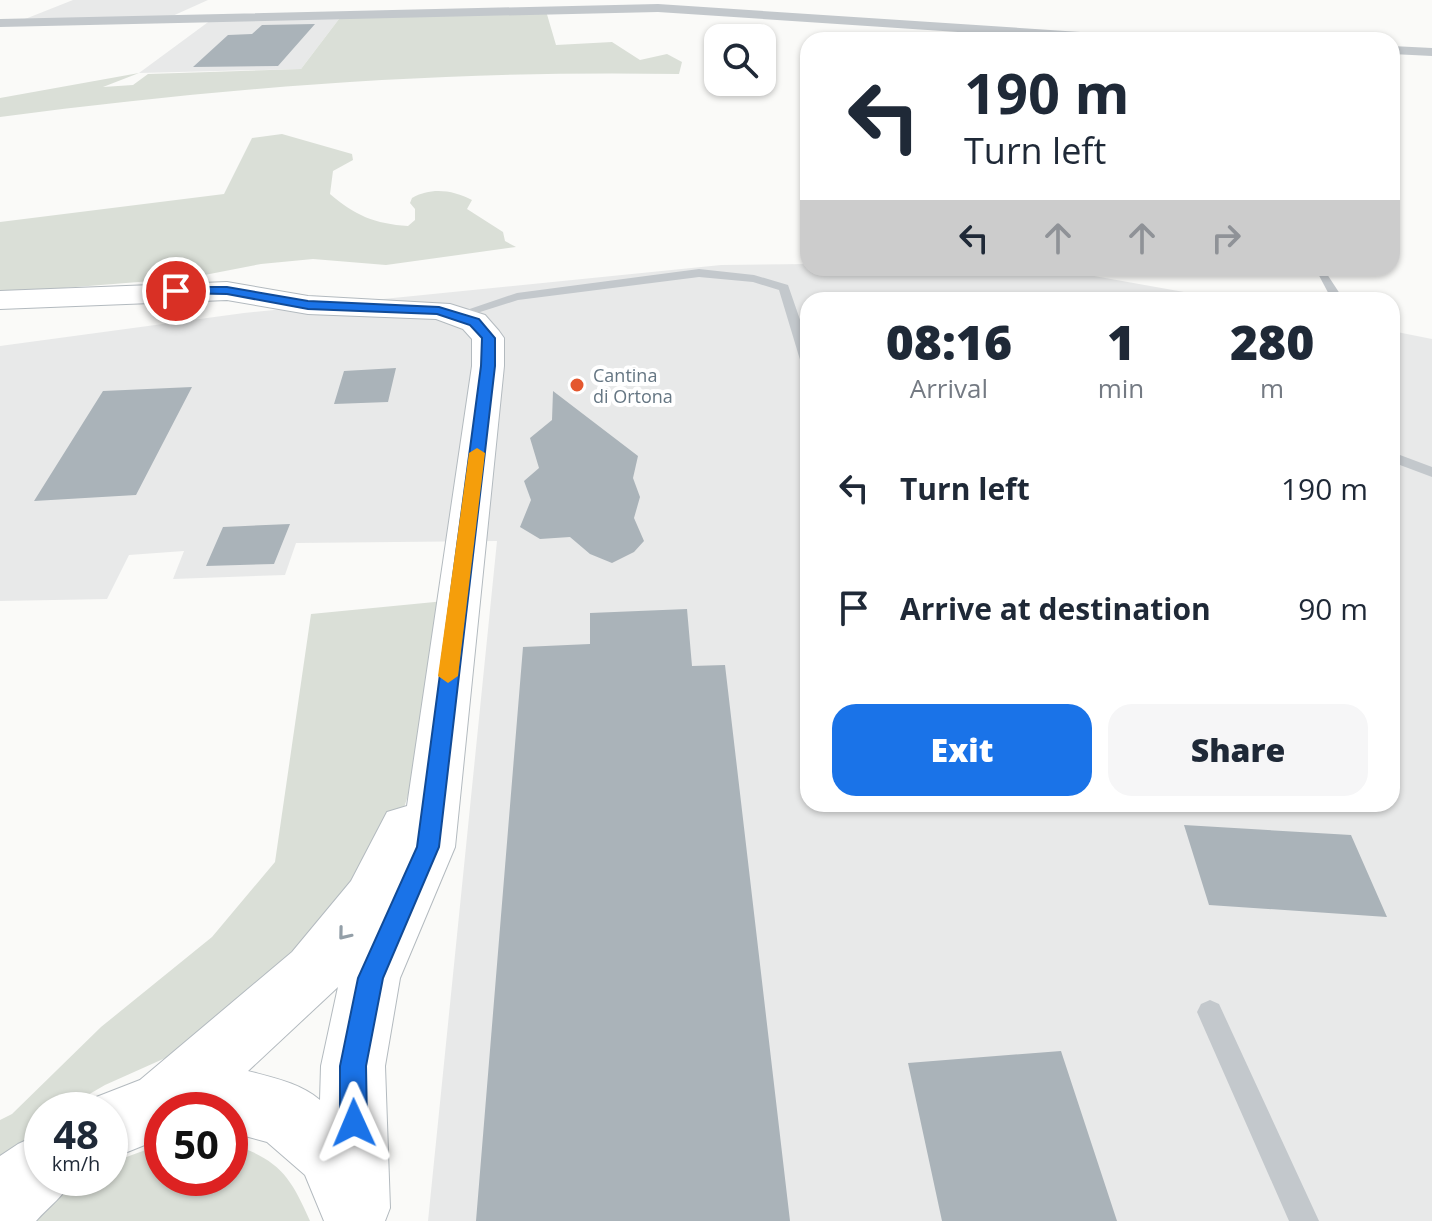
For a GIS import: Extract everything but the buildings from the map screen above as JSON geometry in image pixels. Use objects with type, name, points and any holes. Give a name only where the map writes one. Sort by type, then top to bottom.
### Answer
[{"type":"main road","points":[[0,300],[227,291],[308,305],[417,308],[458,315],[483,330],[490,347],[428,847],[370,978],[353,1066],[355,1215]]},
{"type":"main road","points":[[136,1115],[282,1002],[313,972],[371,898],[436,768]]},
{"type":"main road","points":[[136,1115],[228,1098],[285,1114],[329,1151],[355,1215]]},
{"type":"main road","points":[[0,1208],[24,1181]]},
{"type":"street","points":[[21,23],[64,6]]},
{"type":"street","points":[[0,23],[658,8],[1020,32]]},
{"type":"street","points":[[1400,50],[1432,52]]},
{"type":"lane","points":[[458,315],[517,297],[699,273],[754,279],[784,288],[800,338]]},
{"type":"lane","points":[[1400,460],[1432,472]]},
{"type":"lane","points":[[1210,1012],[1304,1221]]},
{"type":"shaded area","points":[[73,0],[208,0],[168,18],[20,21]]},
{"type":"shaded area","points":[[546,11],[556,45],[612,42],[640,60],[667,54],[682,62],[679,74],[508,75],[339,83],[170,97],[0,117],[0,98],[139,73],[103,87],[133,85],[148,74],[301,69],[342,15]]},
{"type":"shaded area","points":[[342,15],[301,69],[139,73],[215,17]]},
{"type":"shaded area","points":[[282,134],[352,154],[353,160],[333,171],[330,194],[357,213],[375,221],[408,226],[415,220],[415,209],[410,203],[412,198],[427,192],[450,192],[472,200],[467,209],[503,232],[505,241],[516,247],[386,265],[313,259],[261,264],[189,278],[0,293],[0,222],[224,194],[252,138]]},
{"type":"shaded area","points":[[800,264],[800,276],[1094,276],[1184,292],[800,292],[800,812],[1400,812],[1400,333],[1432,339],[1432,1221],[428,1221],[497,541],[296,543],[285,575],[173,579],[184,551],[129,555],[107,599],[0,601],[0,346],[244,313],[721,265]]},
{"type":"shaded area","points":[[445,601],[420,757],[398,827],[336,924],[181,1051],[93,1092],[35,1092],[101,1027],[212,937],[275,862],[311,614]]},
{"type":"shaded area","points":[[24,1102],[24,1140],[0,1162],[0,1120]]},
{"type":"shaded area","points":[[248,1150],[281,1171],[296,1192],[310,1221],[35,1221],[60,1196],[128,1196],[128,1156],[144,1151],[144,1196],[248,1196]]},
{"type":"slow traffic","points":[[448,676],[477,453]]},
{"type":"place","name":"Cantina di Ortona","points":[[577,385]]},
{"type":"route","points":[[176,291],[227,291],[308,305],[439,310],[474,322],[483,330],[490,347],[428,847],[370,978],[353,1066],[354,1123]]}]
